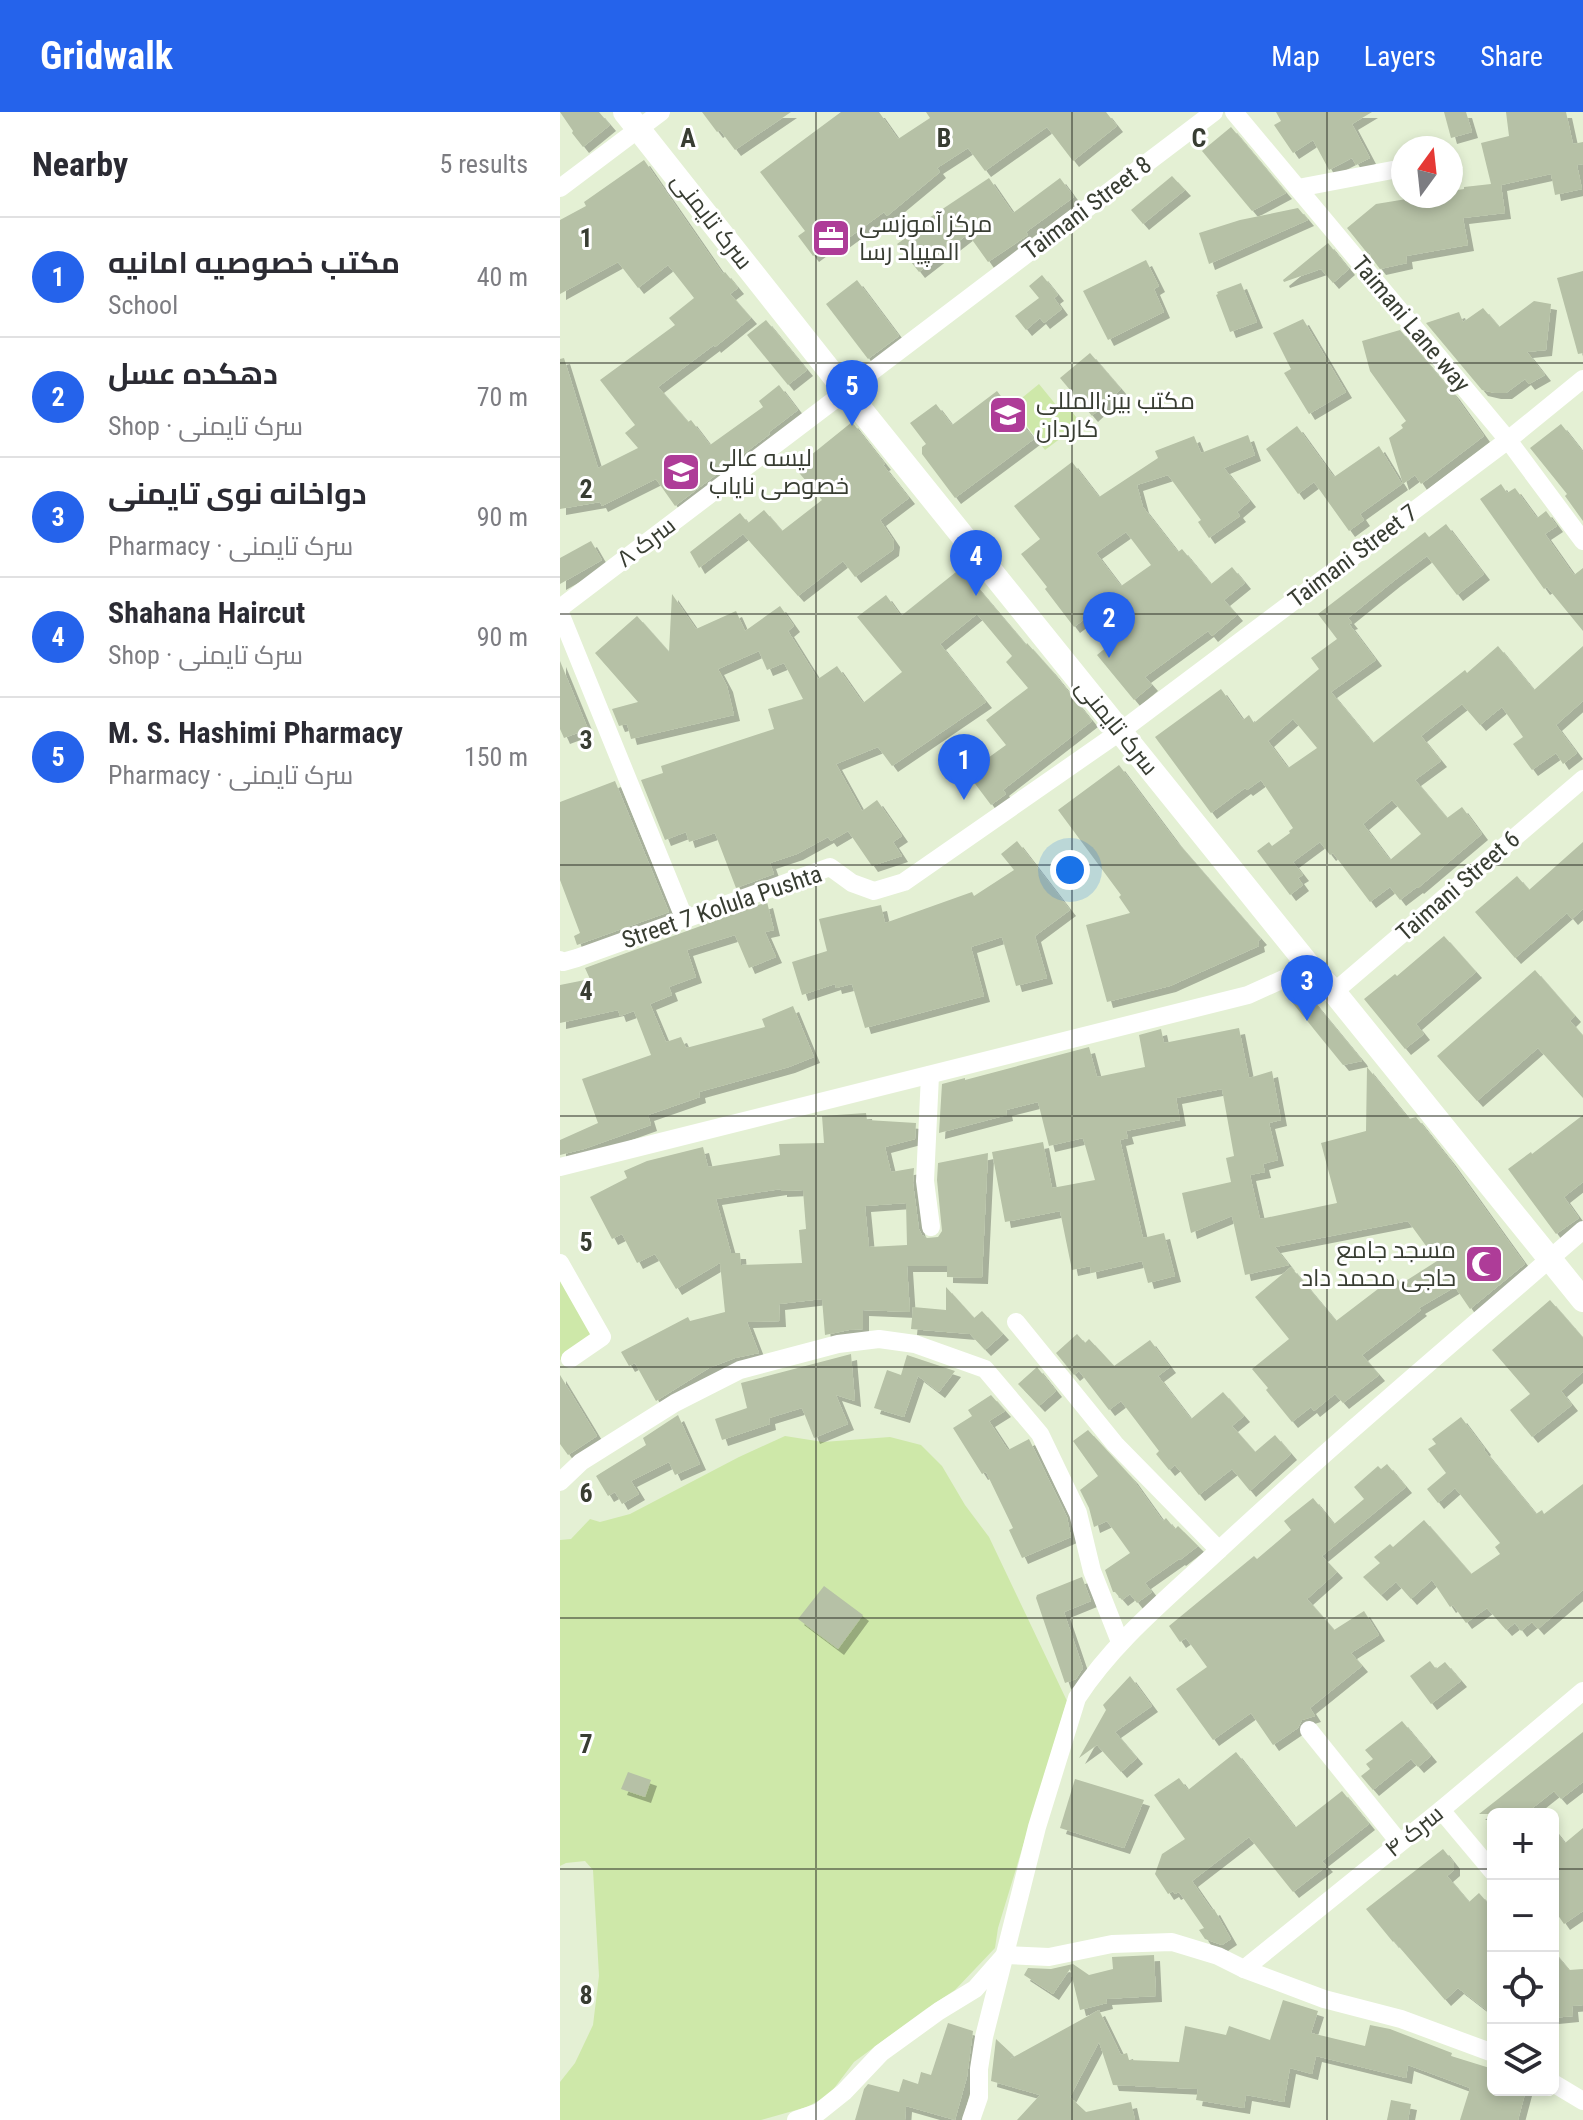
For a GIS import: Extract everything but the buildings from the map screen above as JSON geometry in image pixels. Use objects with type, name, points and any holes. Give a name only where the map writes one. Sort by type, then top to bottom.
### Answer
[{"type":"main road","name":"سرک تایمنی","points":[[632,120],[845,390],[1310,967],[1334,992],[1583,1300]]},
{"type":"street","points":[[560,188],[632,120],[661,112]]},
{"type":"street","name":"Taimani Street 8","points":[[845,390],[1214,112]]},
{"type":"street","name":"Taimani Lane way","points":[[1234,112],[1508,440],[1583,541]]},
{"type":"street","points":[[1298,188],[1391,170]]},
{"type":"street","name":"Taimani Street 7","points":[[1121,731],[1508,440],[1583,379]]},
{"type":"street","name":"سرک ۸","points":[[560,610],[845,390]]},
{"type":"street","points":[[560,610],[685,920]]},
{"type":"street","name":"Street 7 Kolula Pushta","points":[[560,960],[577,958],[830,867],[852,883],[874,891],[904,882],[1121,731]]},
{"type":"street","name":"Taimani Street 6","points":[[1334,992],[1583,779]]},
{"type":"street","points":[[560,1167],[1248,995],[1310,967]]},
{"type":"street","points":[[930,1075],[925,1181],[931,1227]]},
{"type":"street","points":[[971,2120],[979,2097],[984,2037],[1037,1827],[1077,1698],[1120,1642],[1296,1478],[1583,1230]]},
{"type":"street","points":[[560,1263],[602,1337],[570,1359]]},
{"type":"street","points":[[1016,1322],[1115,1444],[1219,1550]]},
{"type":"street","points":[[562,1474],[675,1403],[740,1370],[838,1344],[879,1339],[915,1344],[985,1369],[1040,1434],[1078,1513],[1092,1571],[1120,1642]]},
{"type":"street","name":"سرک ۴","points":[[1244,1969],[1583,1691]]},
{"type":"street","points":[[1309,1730],[1399,1842]]},
{"type":"street","points":[[1441,1810],[1487,1865]]},
{"type":"street","points":[[1005,1955],[1049,1957],[1112,1944],[1172,1942],[1218,1956],[1324,1999],[1401,2019],[1487,2051]]},
{"type":"street","points":[[796,2120],[819,2112],[844,2092],[881,2053],[975,1989],[1005,1955]]},
{"type":"street","points":[[1559,2087],[1583,2101]]},
{"type":"green space","points":[[1039,384],[1061,411],[1072,412],[1081,423],[1045,450],[1012,406]]},
{"type":"green space","points":[[560,1279],[594,1336],[560,1360]]},
{"type":"green space","points":[[785,1436],[823,1442],[890,1437],[921,1445],[942,1466],[989,1537],[1067,1701],[998,1928],[995,1948],[955,1990],[854,2062],[829,2095],[807,2107],[761,2120],[560,2120],[560,2082],[575,2063],[593,2025],[599,1976],[593,1870],[585,1861],[560,1866],[560,1540],[571,1539],[590,1519],[600,1522],[630,1514]]},
{"type":"place","name":"مرکز آموزسی المپیاد رسا","points":[[831,238]]},
{"type":"place","name":"مکتب بین‌المللی کاردان","points":[[1008,415]]},
{"type":"place","name":"M. S. Hashimi Pharmacy","points":[[852,426]]},
{"type":"place","name":"لیسه عالی خصوصی نایاب","points":[[681,472]]},
{"type":"place","name":"Shahana Haircut","points":[[976,596]]},
{"type":"place","name":"دهکده عسل","points":[[1109,658]]},
{"type":"place","name":"مکتب خصوصیه امانیه","points":[[964,800]]},
{"type":"place","name":"دواخانه نوی تایمنی","points":[[1307,1021]]},
{"type":"place","name":"مسجد جامع حاجی محمد داد","points":[[1484,1264]]}]
